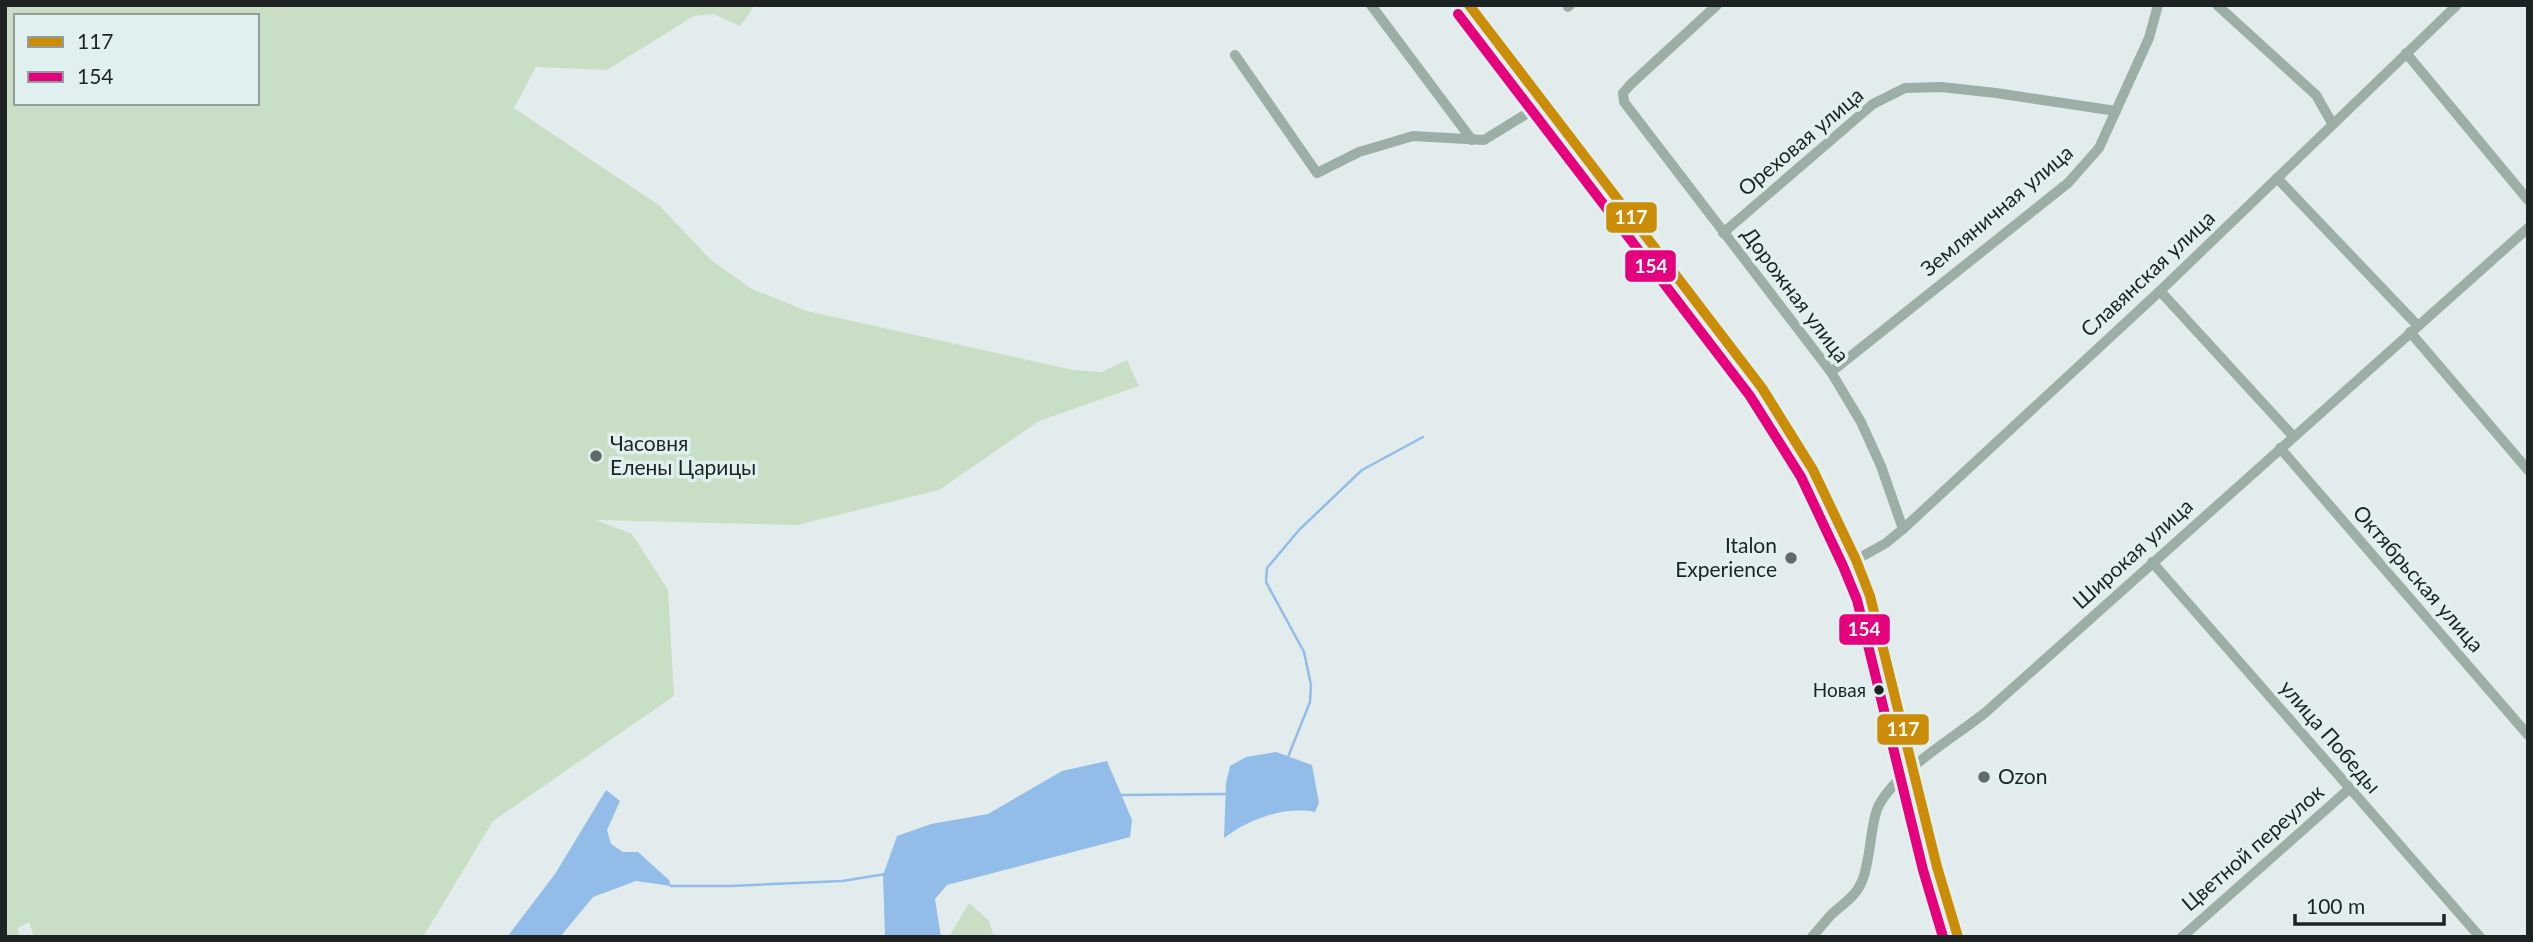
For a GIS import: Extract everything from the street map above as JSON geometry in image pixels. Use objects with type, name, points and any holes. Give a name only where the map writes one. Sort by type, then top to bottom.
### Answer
[{"type":"main road","points":[[1469,5],[1762,387],[1813,470],[1870,596],[1937,867],[1958,937]]},
{"type":"street","points":[[1371,5],[1472,139]]},
{"type":"street","name":"Дорожная улица","points":[[1717,5],[1631,84],[1623,93],[1624,102],[1831,372],[1861,422],[1881,467],[1903,530]]},
{"type":"street","name":"Земляничная улица","points":[[1831,372],[2068,183],[2099,148],[2149,38],[2158,5]]},
{"type":"street","points":[[2217,5],[2316,95],[2332,123]]},
{"type":"street","name":"Славянская улица","points":[[1856,560],[1903,530],[2160,291],[2457,5]]},
{"type":"street","points":[[2406,53],[2528,201]]},
{"type":"street","points":[[1236,55],[1317,173],[1359,152],[1413,136],[1484,140],[1544,103]]},
{"type":"street","name":"Ореховая улица","points":[[1723,233],[1873,104],[1905,88],[1941,87],[2116,111]]},
{"type":"street","points":[[2277,178],[2414,329],[2528,470]]},
{"type":"street","name":"Широкая улица","points":[[1812,937],[1831,915],[1852,897],[1862,883],[1878,808],[1912,768],[1986,712],[2528,228]]},
{"type":"street","points":[[2160,291],[2293,436]]},
{"type":"street","name":"Октябрьская улица","points":[[2280,448],[2528,735]]},
{"type":"street","name":"улица Победы","points":[[2152,562],[2480,937]]},
{"type":"street","name":"Цветной переулок","points":[[2182,937],[2349,789]]},
{"type":"green space","points":[[5,5],[755,5],[740,26],[713,14],[694,16],[607,70],[536,67],[514,108],[660,206],[710,259],[750,288],[807,311],[1073,370],[1102,372],[1127,360],[1139,386],[1039,421],[939,490],[797,525],[596,520],[632,534],[668,590],[674,696],[493,821],[423,937],[34,937],[29,922],[18,928],[19,937],[5,937]]},
{"type":"green space","points":[[969,903],[989,921],[994,937],[949,937]]},
{"type":"water","points":[[1276,752],[1312,765],[1319,803],[1315,812],[1291,811],[1267,816],[1244,825],[1224,838],[1226,783],[1230,766],[1246,757]]},
{"type":"water","points":[[1107,761],[1132,820],[1130,837],[947,885],[935,899],[941,937],[885,937],[883,875],[897,836],[931,824],[988,814],[1062,771]]},
{"type":"water","points":[[606,790],[620,801],[607,830],[611,844],[623,852],[638,852],[669,880],[671,886],[636,881],[593,897],[560,937],[507,937],[555,874]]},
{"type":"waterway","points":[[1288,757],[1310,702],[1311,685],[1304,652],[1266,582],[1267,568],[1299,530],[1362,470],[1423,437]]},
{"type":"waterway","points":[[1120,795],[1228,794]]},
{"type":"waterway","points":[[671,886],[842,881],[886,874]]},
{"type":"transit line","name":"117","points":[[1469,5],[1762,388],[1813,470],[1870,596],[1937,867],[1958,937]]},
{"type":"transit line","name":"154","points":[[1458,14],[1750,396],[1801,477],[1857,600],[1923,870],[1943,937]]},
{"type":"place","name":"Часовня Елены Царицы","points":[[596,456]]},
{"type":"place","name":"Italon Experience","points":[[1791,558]]},
{"type":"place","name":"Новая","points":[[1879,690]]},
{"type":"place","name":"Ozon","points":[[1984,777]]}]
